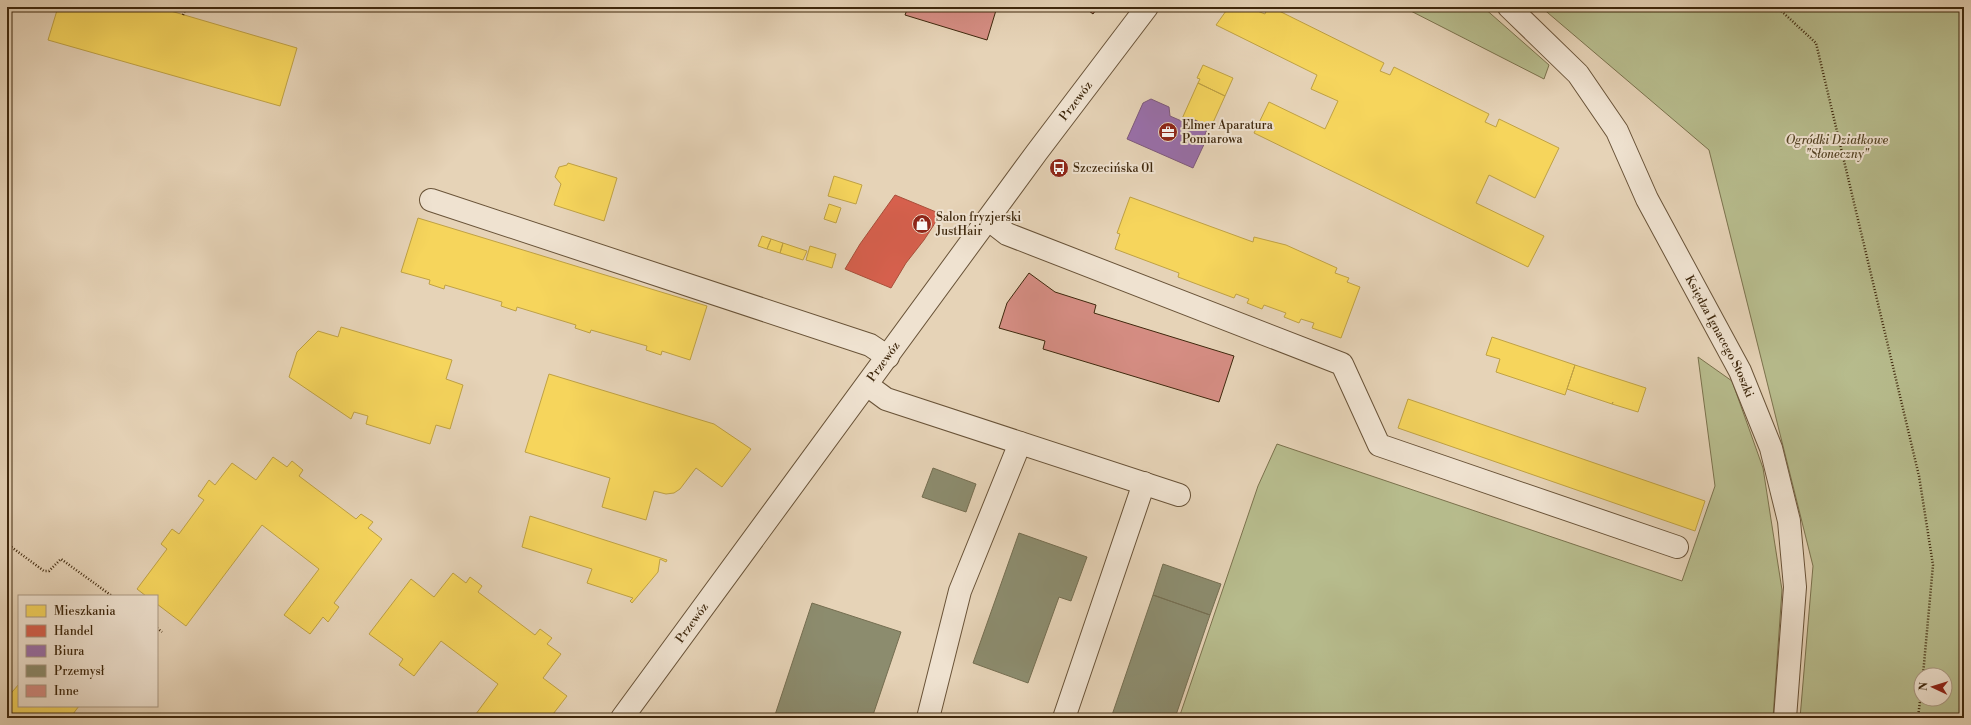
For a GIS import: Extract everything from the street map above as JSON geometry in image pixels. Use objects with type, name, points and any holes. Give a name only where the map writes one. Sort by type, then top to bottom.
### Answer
[{"type":"street","name":"Przewóz","points":[[622,718],[1147,7]]},
{"type":"street","name":"Księdza Ignacego Stoszki","points":[[1508,7],[1578,74],[1617,130],[1647,199],[1740,370],[1771,448],[1789,520],[1795,587],[1785,718]]},
{"type":"street","points":[[431,200],[870,344],[888,357]]},
{"type":"street","points":[[989,220],[1007,234],[1342,364],[1378,445],[1677,547]]},
{"type":"street","points":[[867,385],[886,399],[1179,495]]},
{"type":"street","points":[[928,718],[960,591],[1020,443]]},
{"type":"street","points":[[1064,718],[1144,483]]},
{"type":"path","points":[[178,7],[179,9],[185,9],[183,15]]},
{"type":"path","points":[[1777,7],[1816,43],[1919,476],[1933,565],[1924,667]]},
{"type":"path","points":[[7,549],[10,546],[44,571],[49,571],[61,559],[111,595]]},
{"type":"path","points":[[158,629],[162,632]]},
{"type":"path","points":[[1918,718],[1919,707]]},
{"type":"green space","points":[[1403,7],[1483,7],[1549,65],[1544,79]]},
{"type":"green space","name":"Ogródki Działkowe \"Słoneczny\"","points":[[1541,7],[1964,7],[1964,718],[1800,718],[1813,566],[1709,150]]},
{"type":"green space","points":[[1698,357],[1732,381],[1763,468],[1782,590],[1773,718],[1179,718],[1258,486],[1277,444],[1682,581],[1715,486]]},
{"type":"building: Mieszkania","points":[[58,7],[157,7],[297,48],[280,106],[48,40]]},
{"type":"building: Mieszkania","points":[[1236,7],[1247,7],[1265,14],[1268,7],[1271,7],[1384,63],[1380,71],[1390,75],[1394,67],[1489,114],[1485,122],[1496,127],[1499,119],[1559,148],[1535,198],[1489,175],[1476,203],[1544,236],[1528,267],[1254,133],[1269,102],[1325,129],[1338,101],[1311,89],[1317,75],[1216,25],[1226,11]]},
{"type":"building: Mieszkania","points":[[1203,65],[1233,78],[1225,96],[1198,83],[1200,79],[1197,78]]},
{"type":"building: Mieszkania","points":[[1198,83],[1225,96],[1211,127],[1195,120],[1193,126],[1181,121]]},
{"type":"building: Mieszkania","points":[[568,163],[617,178],[604,221],[554,205],[561,184],[555,177],[559,167],[567,165]]},
{"type":"building: Mieszkania","points":[[834,176],[862,185],[856,204],[828,196]]},
{"type":"building: Mieszkania","points":[[1130,197],[1253,242],[1254,237],[1286,245],[1337,268],[1335,273],[1349,278],[1347,282],[1360,287],[1341,338],[1312,328],[1314,323],[1301,319],[1299,323],[1284,317],[1286,313],[1264,305],[1262,309],[1247,303],[1249,299],[1236,294],[1234,298],[1178,277],[1179,273],[1115,249],[1120,234],[1117,233]]},
{"type":"building: Mieszkania","points":[[829,204],[841,208],[836,223],[824,219]]},
{"type":"building: Mieszkania","points":[[418,218],[707,306],[690,360],[662,351],[661,355],[646,350],[647,346],[591,330],[590,333],[575,328],[576,325],[517,307],[516,311],[501,306],[502,302],[445,285],[444,289],[429,284],[430,280],[401,272]]},
{"type":"building: Mieszkania","points":[[762,236],[771,239],[767,249],[758,246]]},
{"type":"building: Mieszkania","points":[[771,239],[783,243],[780,253],[767,249]]},
{"type":"building: Mieszkania","points":[[783,243],[807,251],[803,260],[780,253]]},
{"type":"building: Mieszkania","points":[[810,246],[836,254],[832,268],[806,260]]},
{"type":"building: Mieszkania","points":[[341,327],[452,360],[446,379],[463,385],[450,429],[436,425],[430,444],[366,424],[368,416],[354,412],[351,419],[289,377],[297,352],[318,331],[338,337]]},
{"type":"building: Mieszkania","points":[[1492,337],[1575,365],[1565,395],[1496,372],[1500,359],[1486,355]]},
{"type":"building: Mieszkania","points":[[1575,365],[1646,388],[1638,412],[1567,389]]},
{"type":"building: Mieszkania","points":[[549,374],[714,424],[751,449],[722,487],[696,468],[680,489],[674,493],[666,494],[654,491],[646,520],[602,507],[610,478],[525,452]]},
{"type":"building: Mieszkania","points":[[1408,399],[1705,501],[1695,531],[1398,428]]},
{"type":"building: Mieszkania","points":[[273,457],[287,467],[292,461],[303,470],[299,476],[356,519],[361,514],[373,522],[368,528],[382,539],[334,603],[339,607],[328,622],[323,617],[310,634],[284,615],[319,569],[262,525],[186,626],[158,605],[158,595],[145,595],[137,589],[167,549],[161,544],[172,529],[179,534],[204,500],[198,496],[209,480],[215,485],[232,463],[256,480]]},
{"type":"building: Mieszkania","points":[[530,516],[667,560],[666,562],[660,559],[658,572],[632,603],[630,601],[633,598],[587,583],[592,569],[522,547]]},
{"type":"building: Mieszkania","points":[[453,573],[466,583],[470,577],[482,586],[478,592],[535,635],[540,629],[552,638],[547,644],[561,654],[543,678],[567,696],[550,718],[473,718],[498,684],[441,641],[414,676],[399,665],[403,659],[369,634],[411,579],[434,597]]},
{"type":"building: Mieszkania","points":[[18,685],[18,707],[78,707],[70,718],[7,718],[7,698]]},
{"type":"building: Handel","points":[[895,195],[941,214],[924,240],[906,263],[891,288],[845,269],[860,244]]},
{"type":"building: Biura","name":"Elmer Aparatura Pomiarowa","points":[[1151,99],[1169,107],[1170,116],[1193,126],[1195,120],[1208,127],[1204,137],[1207,138],[1193,168],[1127,139],[1143,103]]},
{"type":"building: Przemysł","points":[[933,468],[976,484],[966,512],[922,497]]},
{"type":"building: Przemysł","points":[[1019,533],[1087,557],[1071,601],[1059,597],[1028,683],[973,663]]},
{"type":"building: Przemysł","points":[[1163,564],[1221,584],[1210,615],[1153,595]]},
{"type":"building: Przemysł","points":[[1153,595],[1210,615],[1175,718],[1111,718]]},
{"type":"building: Przemysł","points":[[812,603],[901,632],[872,718],[774,718]]},
{"type":"building: Inne","points":[[908,7],[997,7],[987,40],[905,15]]},
{"type":"building: Inne","points":[[1084,7],[1098,7],[1093,14]]},
{"type":"building: Inne","points":[[1029,273],[1055,292],[1096,305],[1094,313],[1234,356],[1219,402],[1043,349],[1045,341],[999,328],[1007,303]]},
{"type":"place","name":"Elmer Aparatura Pomiarowa","points":[[1168,132]]},
{"type":"place","name":"Szczecińska 01","points":[[1059,168]]},
{"type":"place","name":"Salon fryzjerski JustHair","points":[[922,224]]}]
